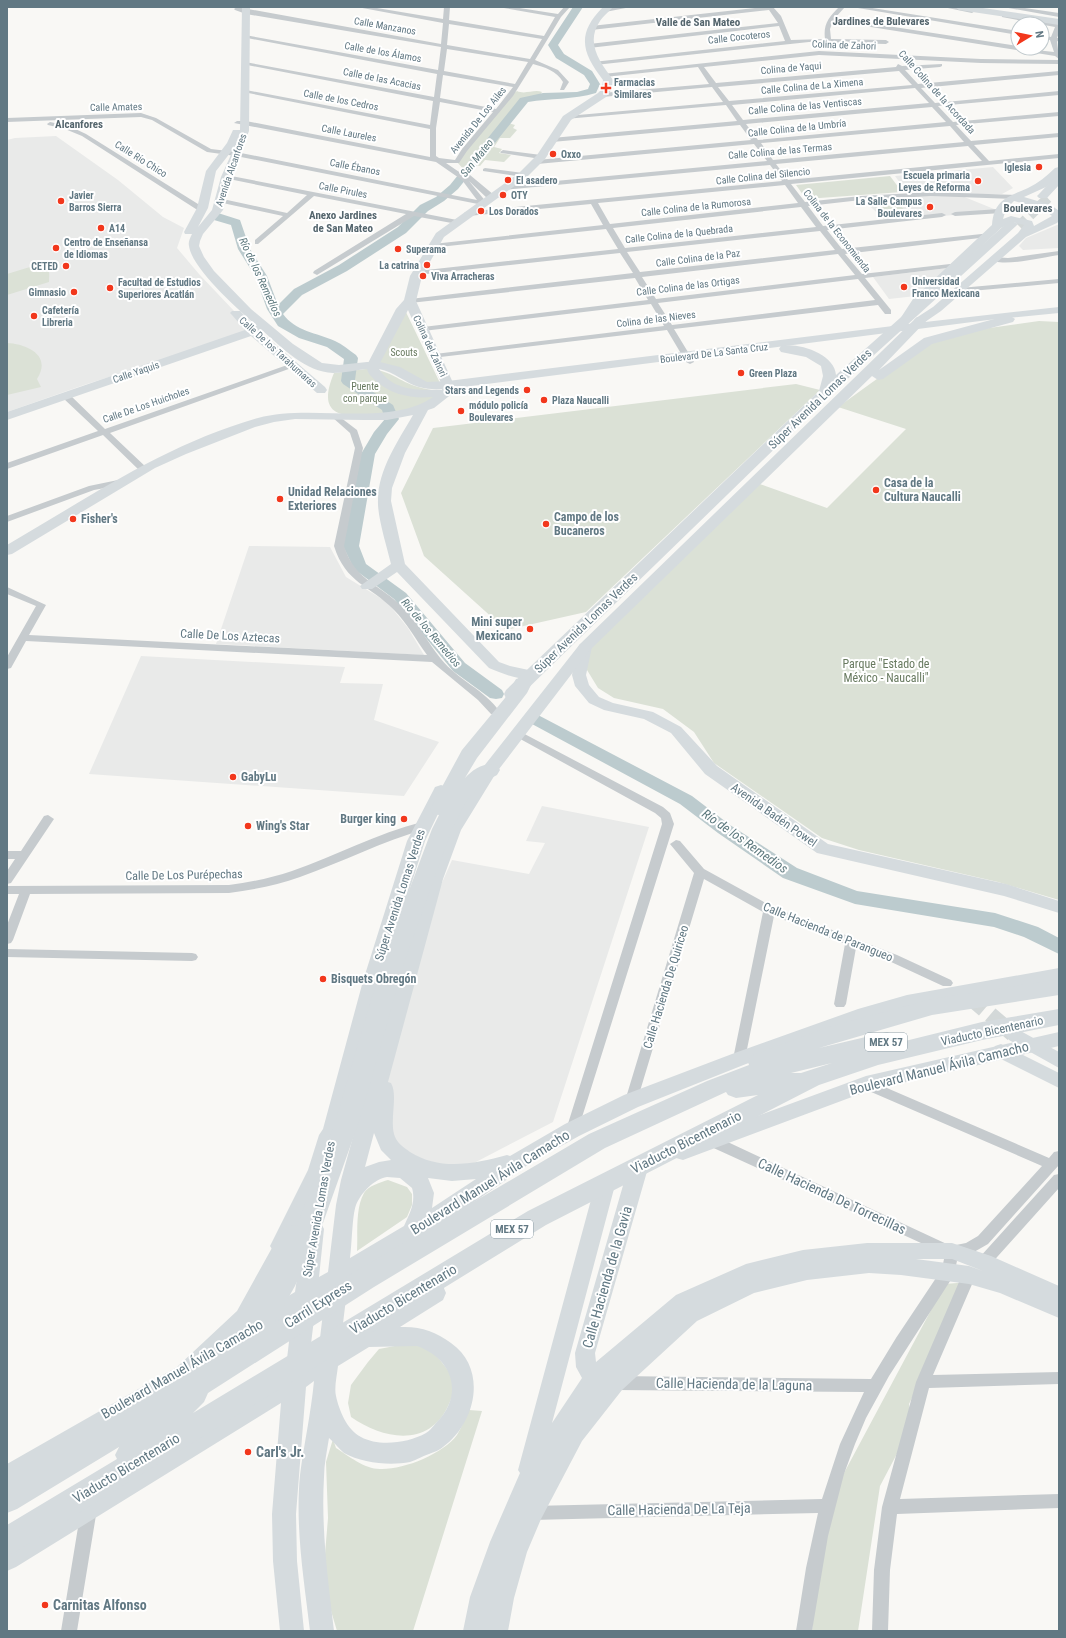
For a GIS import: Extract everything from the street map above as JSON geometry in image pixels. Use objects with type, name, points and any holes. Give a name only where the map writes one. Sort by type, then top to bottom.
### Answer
[{"type":"highway","points":[[90,1499],[235,1354],[267,1312],[286,1278],[311,1223],[348,1119],[433,824],[450,786],[470,754],[514,700],[528,679]]},
{"type":"highway","points":[[190,1370],[246,1319],[316,1193],[365,1043],[401,918],[418,879],[459,796],[477,777],[490,770]]},
{"type":"highway","points":[[7,1479],[190,1370],[273,1325],[562,1148],[630,1111],[828,1036],[932,1007],[1059,987]]},
{"type":"highway","name":"Boulevard Manuel Ávila Camacho","points":[[7,1500],[190,1389],[365,1279],[597,1141],[715,1087],[753,1073],[948,1027],[1059,1008]]},
{"type":"highway","name":"Viaducto Bicentenario","points":[[7,1541],[90,1499],[537,1218],[811,1079],[898,1051],[982,1031],[1059,1017]]},
{"type":"highway","name":"Boulevard Manuel Ávila Camacho","points":[[7,1530],[380,1303],[525,1222],[627,1162],[883,1065],[989,1038],[1059,1025]]},
{"type":"highway","name":"Viaducto Bicentenario","points":[[630,1111],[712,1093],[811,1079]]},
{"type":"highway","name":"Carril Express","points":[[7,1493],[514,1184],[630,1111]]},
{"type":"main road","points":[[959,7],[1059,22]]},
{"type":"main road","points":[[997,7],[1059,16]]},
{"type":"main road","points":[[368,365],[402,309],[410,301],[417,273],[444,230],[523,175],[539,160],[567,118],[602,95],[609,84],[605,75],[595,63],[589,46],[591,28],[606,8]]},
{"type":"main road","name":"Avenida Alcanfores","points":[[190,251],[186,237],[196,223],[202,209],[211,170],[235,139],[242,123],[246,92],[243,68],[245,37],[242,9]]},
{"type":"main road","name":"Avenida Alcanfores","points":[[190,251],[194,246],[195,238],[215,215],[226,177],[244,139],[242,123],[242,9]]},
{"type":"main road","points":[[1047,195],[1059,170]]},
{"type":"main road","points":[[1047,195],[1059,179]]},
{"type":"main road","points":[[206,190],[223,188]]},
{"type":"main road","points":[[1018,229],[1029,225],[1028,223],[1011,219],[997,226],[997,214],[1006,202],[1014,198],[1047,195],[1059,188]]},
{"type":"main road","points":[[1014,198],[1047,207],[1058,218]]},
{"type":"main road","points":[[999,211],[1058,218]]},
{"type":"main road","name":"Súper Avenida Lomas Verdes","points":[[292,1631],[285,1561],[284,1514],[291,1415],[312,1237],[337,1110],[372,981],[422,826],[458,763],[495,712],[554,653],[825,392],[876,345],[1018,229],[1058,218]]},
{"type":"main road","name":"Súper Avenida Lomas Verdes","points":[[903,323],[917,301],[997,226]]},
{"type":"main road","name":"Súper Avenida Lomas Verdes","points":[[920,321],[960,290],[994,259],[1018,229]]},
{"type":"main road","name":"Súper Avenida Lomas Verdes","points":[[322,1631],[313,1556],[311,1514],[312,1476],[324,1392],[346,1205],[351,1180],[434,879],[453,830],[490,770],[521,735],[585,646],[920,321],[1018,229]]},
{"type":"main road","name":"Calle De los Tarahumaras","points":[[190,251],[207,272],[265,327],[305,359],[329,370],[323,399]]},
{"type":"main road","name":"Calle De los Tarahumaras","points":[[190,251],[198,274],[253,331],[293,366],[323,399]]},
{"type":"main road","points":[[950,298],[962,311],[988,317]]},
{"type":"main road","name":"Colina del Zahori","points":[[410,301],[448,388]]},
{"type":"main road","points":[[839,337],[878,326],[895,317],[917,301]]},
{"type":"main road","name":"Boulevard De La Santa Cruz","points":[[689,359],[988,317],[1059,310]]},
{"type":"main road","name":"Boulevard De La Santa Cruz","points":[[368,365],[376,374],[399,392],[413,395],[448,388],[785,348],[1009,319],[1059,316]]},
{"type":"main road","points":[[834,405],[866,386],[905,356],[928,341],[1009,319]]},
{"type":"main road","name":"Calle Yaquis","points":[[7,416],[265,327]]},
{"type":"main road","points":[[785,348],[811,354],[827,366],[830,375],[825,392]]},
{"type":"main road","name":"Boulevard De La Santa Cruz","points":[[329,370],[368,365],[398,370],[412,380],[425,385],[448,388]]},
{"type":"main road","name":"Boulevard De La Santa Cruz","points":[[7,551],[108,491],[118,483],[187,449],[260,421],[298,415],[355,418],[403,413],[423,408],[434,402],[448,388]]},
{"type":"main road","points":[[323,399],[336,417]]},
{"type":"main road","points":[[423,408],[394,461],[384,491],[384,501],[395,571],[479,649],[494,665],[528,679]]},
{"type":"main road","points":[[372,587],[395,571]]},
{"type":"main road","points":[[554,653],[585,646]]},
{"type":"main road","name":"Avenida Badén Powel","points":[[585,646],[579,675],[582,686],[594,700],[609,708],[648,715],[676,730],[710,770],[823,848],[838,853],[1006,890],[1059,907]]},
{"type":"main road","name":"Boulevard Manuel Ávila Camacho","points":[[7,1472],[190,1370],[447,1210],[522,1158],[572,1130],[630,1111],[739,1059],[865,1014],[907,1002],[1059,974]]},
{"type":"main road","name":"Boulevard Manuel Ávila Camacho","points":[[7,1558],[90,1499],[368,1337],[491,1256],[605,1185],[638,1168],[866,1084],[1017,1041],[1059,1039]]},
{"type":"main road","points":[[1017,1041],[1059,1062]]},
{"type":"main road","points":[[1017,1041],[1059,1081]]},
{"type":"main road","points":[[384,1062],[382,1126],[387,1141],[396,1152],[408,1162],[433,1171],[466,1173],[491,1168],[522,1158]]},
{"type":"main road","points":[[190,1370],[249,1304],[286,1236],[318,1170],[337,1110]]},
{"type":"main road","points":[[346,1205],[361,1182],[373,1172],[386,1168],[402,1169],[418,1179],[424,1192],[424,1199],[412,1231]]},
{"type":"main road","name":"Calle Hacienda de la Gavia","points":[[532,1498],[594,1377],[586,1366],[585,1353],[638,1168]]},
{"type":"main road","name":"Calle Hacienda de la Gavia","points":[[496,1631],[502,1598],[532,1498],[605,1185]]},
{"type":"main road","points":[[594,1377],[683,1301],[746,1273],[803,1258],[866,1251],[952,1251],[984,1262],[1007,1279],[1059,1309]]},
{"type":"main road","name":"Calle Hacienda de la Gavia","points":[[475,1631],[482,1597],[501,1542],[574,1434],[615,1383],[690,1315],[750,1285],[807,1271],[870,1264],[902,1266],[1007,1279]]},
{"type":"main road","points":[[1007,1279],[1059,1294]]},
{"type":"main road","points":[[324,1392],[337,1430],[352,1445],[370,1451],[389,1453],[410,1451],[435,1440],[450,1424],[462,1403],[463,1377],[452,1356],[431,1341],[418,1336],[368,1337]]},
{"type":"street","points":[[360,7],[546,38]]},
{"type":"street","points":[[447,7],[444,46],[433,128],[433,154],[435,160],[458,171],[467,178],[487,200]]},
{"type":"street","points":[[502,7],[559,16]]},
{"type":"street","name":"Avenida De Los Ailes","points":[[458,171],[457,162],[464,150],[498,112],[517,86],[530,61],[559,16],[567,7]]},
{"type":"street","points":[[606,8],[628,7]]},
{"type":"street","points":[[828,39],[827,27],[831,19],[842,7]]},
{"type":"street","points":[[855,7],[1010,32]]},
{"type":"street","points":[[946,7],[1059,26],[1056,39],[1058,55]]},
{"type":"street","points":[[1006,7],[1059,16]]},
{"type":"street","points":[[591,28],[770,8],[778,16],[785,42],[791,52]]},
{"type":"street","name":"Calle Manzanos","points":[[242,9],[530,61],[547,66],[561,75],[566,82],[562,89]]},
{"type":"street","points":[[831,19],[1010,47]]},
{"type":"street","points":[[589,46],[781,24]]},
{"type":"street","name":"Calle Colina de la Acordada","points":[[892,29],[886,42],[891,57],[988,164]]},
{"type":"street","name":"Calle de los Álamos","points":[[245,37],[517,86]]},
{"type":"street","name":"Calle Cocoteros","points":[[595,63],[785,42],[828,39],[886,42]]},
{"type":"street","points":[[744,46],[751,55]]},
{"type":"street","name":"Colina de Zahori","points":[[605,75],[819,53],[981,61],[1059,62]]},
{"type":"street","name":"Colina de Yaqui","points":[[602,95],[981,61]]},
{"type":"street","name":"Colina de la Economienda","points":[[699,65],[803,205],[888,312]]},
{"type":"street","name":"Calle de las Acacias","points":[[243,68],[262,67],[498,112]]},
{"type":"street","name":"Calle Colina de La Ximena","points":[[567,118],[1059,73]]},
{"type":"street","name":"Calle de los Cedros","points":[[246,92],[433,128]]},
{"type":"street","name":"Calle Colina de las Ventiscas","points":[[552,140],[1059,93]]},
{"type":"street","name":"Calle Colina de la Umbría","points":[[503,152],[539,160],[1059,114]]},
{"type":"street","name":"Calle Amates","points":[[7,120],[48,120],[141,115],[154,119],[209,151],[223,153]]},
{"type":"street","name":"Calle Río Chico","points":[[48,120],[51,124],[76,131],[84,135],[202,209]]},
{"type":"street","name":"Calle Laureles","points":[[242,123],[435,160],[457,162]]},
{"type":"street","name":"Calle Colina de las Termas","points":[[503,188],[1059,135]]},
{"type":"street","name":"Calle Ébanos","points":[[223,153],[236,154],[452,196],[487,200]]},
{"type":"street","name":"Calle Colina del Silencio","points":[[468,214],[594,203],[1059,156]]},
{"type":"street","points":[[485,170],[523,175]]},
{"type":"street","name":"Calle Pirules","points":[[226,177],[456,222]]},
{"type":"street","points":[[258,242],[312,194]]},
{"type":"street","name":"Calle Colina de la Rumorosa","points":[[433,246],[895,195],[1014,198]]},
{"type":"street","name":"Calle Colina de la Rumorosa","points":[[962,196],[999,211]]},
{"type":"street","points":[[220,202],[288,216]]},
{"type":"street","points":[[594,203],[689,359]]},
{"type":"street","points":[[955,214],[999,211]]},
{"type":"street","points":[[317,273],[414,214]]},
{"type":"street","name":"Calle Colina de la Quebrada","points":[[417,273],[942,215]]},
{"type":"street","name":"Calle Colina de la Paz","points":[[410,301],[988,235]]},
{"type":"street","points":[[994,259],[1008,260],[1059,253]]},
{"type":"street","name":"Calle Colina de las Ortigas","points":[[423,329],[653,300],[956,265]]},
{"type":"street","points":[[960,290],[1059,280]]},
{"type":"street","name":"Colina de las Nieves","points":[[435,356],[880,302]]},
{"type":"street","name":"Calle De Los Huicholes","points":[[7,466],[293,366]]},
{"type":"street","points":[[66,396],[102,432],[144,470]]},
{"type":"street","points":[[336,417],[354,432],[359,448],[339,546],[347,567],[392,602],[403,613],[436,659],[484,699],[495,712]]},
{"type":"street","points":[[7,519],[92,488],[118,483]]},
{"type":"street","points":[[56,501],[74,510]]},
{"type":"street","points":[[7,590],[41,605],[24,638],[7,666]]},
{"type":"street","name":"Calle De Los Aztecas","points":[[24,638],[436,659]]},
{"type":"street","points":[[521,735],[659,810],[666,816],[668,824],[572,1130]]},
{"type":"street","points":[[7,880],[48,819]]},
{"type":"street","name":"Calle De Los Purépechas","points":[[7,890],[229,889],[254,886],[286,878],[317,866],[388,834],[422,826]]},
{"type":"street","name":"Calle Hacienda de Parangueo","points":[[676,844],[700,872],[769,910],[893,958],[966,992]]},
{"type":"street","points":[[7,855],[23,855]]},
{"type":"street","name":"Calle Hacienda De Quiriceo","points":[[630,1111],[700,872]]},
{"type":"street","points":[[7,940],[26,890]]},
{"type":"street","points":[[739,1059],[769,910]]},
{"type":"street","points":[[840,1004],[851,941]]},
{"type":"street","points":[[7,953],[192,957]]},
{"type":"street","points":[[804,1631],[810,1580],[827,1506],[846,1448],[875,1386],[949,1272],[952,1251],[969,1248],[983,1240],[1055,1160],[866,1084]]},
{"type":"street","name":"Calle Hacienda De Torrecillas","points":[[712,1141],[952,1251]]},
{"type":"street","points":[[984,1262],[1059,1179]]},
{"type":"street","points":[[880,1631],[882,1570],[890,1507],[923,1382],[969,1275]]},
{"type":"street","name":"Calle Hacienda de la Laguna","points":[[594,1377],[615,1383],[875,1386]]},
{"type":"street","points":[[923,1382],[1059,1378]]},
{"type":"street","name":"Calle Hacienda De La Teja","points":[[532,1498],[827,1506]]},
{"type":"street","points":[[69,1631],[90,1499]]},
{"type":"street","points":[[890,1507],[1059,1501]]},
{"type":"shaded area","name":"Facultad de Estudios Superiores Acatlán","points":[[56,136],[118,180],[163,217],[184,228],[177,248],[199,274],[253,331],[84,385],[7,412],[7,140],[15,138]]},
{"type":"shaded area","points":[[993,167],[1013,188],[1002,194],[905,190],[895,176]]},
{"type":"shaded area","name":"La Salle Campus Boulevares","points":[[895,195],[962,196],[999,211],[886,221],[861,198]]},
{"type":"shaded area","points":[[1059,225],[1059,248],[1023,250],[1019,246],[1026,238]]},
{"type":"shaded area","name":"Universidad Franco Mexicana","points":[[948,268],[951,269],[916,296],[889,299],[873,277]]},
{"type":"shaded area","points":[[249,546],[330,547],[346,577],[387,602],[408,628],[424,655],[216,644]]},
{"type":"shaded area","points":[[141,656],[345,667],[340,683],[383,684],[374,720],[439,742],[404,796],[89,774]]},
{"type":"shaded area","points":[[542,806],[649,827],[553,1122],[474,1163],[444,1168],[415,1159],[388,1141],[383,1097],[418,937],[452,860],[529,874],[545,843],[526,841]]},
{"type":"green space","points":[[517,91],[542,92],[540,95],[522,99],[516,114],[508,123],[515,125],[513,128],[517,130],[510,138],[500,138],[494,147],[502,149],[499,153],[511,155],[504,162],[485,160],[480,166],[474,165],[466,172],[457,162],[511,95]]},
{"type":"green space","points":[[890,176],[902,192],[806,199],[796,185]]},
{"type":"green space","points":[[897,202],[907,213],[882,216],[873,204]]},
{"type":"green space","points":[[43,263],[48,269],[49,282],[7,295],[7,274]]},
{"type":"green space","name":"Scouts","points":[[405,310],[440,383],[427,384],[378,363]]},
{"type":"green space","name":"Parque \"Estado de México - Naucalli\"","points":[[1039,321],[1059,322],[1059,900],[998,882],[859,850],[822,838],[714,763],[694,732],[663,709],[614,698],[598,688],[587,670],[585,647],[754,482],[827,508],[906,429],[838,407],[924,345],[975,330]]},
{"type":"green space","points":[[7,343],[30,349],[40,358],[42,364],[41,371],[37,379],[41,387],[7,395]]},
{"type":"green space","name":"Puente con parque","points":[[366,369],[381,371],[415,386],[443,393],[417,407],[405,411],[355,416],[344,415],[336,412],[331,407],[328,399],[329,388],[334,373]]},
{"type":"green space","name":"Campo de los Bucaneros","points":[[796,384],[820,390],[586,612],[506,630],[424,556],[401,493],[433,428]]},
{"type":"green space","points":[[388,1180],[407,1187],[412,1194],[412,1205],[407,1217],[357,1251],[358,1214],[361,1199],[368,1188]]},
{"type":"green space","points":[[969,1282],[909,1404],[911,1427],[880,1486],[858,1631],[812,1631],[815,1589],[836,1488],[945,1284]]},
{"type":"green space","points":[[400,1345],[422,1345],[430,1349],[449,1371],[454,1386],[452,1397],[441,1418],[430,1428],[418,1434],[405,1436],[392,1435],[364,1425],[351,1417],[348,1403],[351,1385],[379,1349]]},
{"type":"green space","points":[[469,1410],[482,1411],[413,1631],[337,1631],[329,1604],[324,1566],[328,1518],[326,1462],[333,1439],[336,1448],[368,1467],[389,1469],[400,1467],[422,1460],[451,1442],[459,1432]]},
{"type":"waterway","name":"San Mateo","points":[[277,313],[298,292],[343,268],[402,230],[424,208],[440,199],[454,187],[524,100],[543,96],[578,95],[592,91],[595,84],[588,73],[560,56],[553,45],[578,7]]},
{"type":"waterway","name":"Río de los Remedios","points":[[218,217],[236,223],[244,249],[261,276],[273,309],[283,323],[304,335],[332,344],[351,358],[348,381],[388,408],[392,419],[381,432],[368,454],[351,546],[359,566],[400,596],[459,667],[496,694]]},
{"type":"waterway","name":"Río de los Remedios","points":[[538,720],[686,800],[724,829],[790,873],[855,897],[995,920],[1031,932],[1059,947]]},
{"type":"tunnel","points":[[1019,226],[1049,197]]},
{"type":"tunnel","points":[[972,999],[1013,1034]]},
{"type":"place","name":"Farmacias Similares","points":[[606,88]]},
{"type":"place","name":"Oxxo","points":[[553,154]]},
{"type":"place","name":"Iglesia","points":[[1039,167]]},
{"type":"place","name":"El asadero","points":[[508,180]]},
{"type":"place","name":"Escuela primaria Leyes de Reforma","points":[[978,181]]},
{"type":"place","name":"OTY","points":[[503,195]]},
{"type":"place","name":"Javier Barros Sierra","points":[[61,201]]},
{"type":"place","name":"La Salle Campus Boulevares","points":[[930,207]]},
{"type":"place","name":"Los Dorados","points":[[481,211]]},
{"type":"place","name":"A14","points":[[101,228]]},
{"type":"place","name":"Centro de Enseñansa de Idiomas","points":[[56,248]]},
{"type":"place","name":"Superama","points":[[398,249]]},
{"type":"place","name":"La catrina","points":[[427,265]]},
{"type":"place","name":"CETED","points":[[66,266]]},
{"type":"place","name":"Viva Arracheras","points":[[423,276]]},
{"type":"place","name":"Universidad Franco Mexicana","points":[[904,287]]},
{"type":"place","name":"Facultad de Estudios Superiores Acatlán","points":[[110,288]]},
{"type":"place","name":"Gimnasio","points":[[74,292]]},
{"type":"place","name":"Cafetería Libreria","points":[[34,316]]},
{"type":"place","name":"Green Plaza","points":[[741,373]]},
{"type":"place","name":"Stars and Legends","points":[[527,390]]},
{"type":"place","name":"Plaza Naucalli","points":[[544,400]]},
{"type":"place","name":"módulo policía Boulevares","points":[[461,411]]},
{"type":"place","name":"Casa de la Cultura Naucalli","points":[[876,490]]},
{"type":"place","name":"Unidad Relaciones Exteriores","points":[[280,499]]},
{"type":"place","name":"Fisher's","points":[[73,519]]},
{"type":"place","name":"Campo de los Bucaneros","points":[[546,524]]},
{"type":"place","name":"Mini super Mexicano","points":[[530,629]]},
{"type":"place","name":"GabyLu","points":[[233,777]]},
{"type":"place","name":"Burger king","points":[[404,819]]},
{"type":"place","name":"Wing's Star","points":[[248,826]]},
{"type":"place","name":"Bisquets Obregón","points":[[323,979]]},
{"type":"place","name":"Carl's Jr.","points":[[248,1452]]},
{"type":"place","name":"Carnitas Alfonso","points":[[45,1605]]},
{"type":"district","name":"Jardines de Bulevares","points":[[881,21]]},
{"type":"district","name":"Valle de San Mateo","points":[[698,22]]},
{"type":"district","name":"Alcanfores","points":[[79,124]]},
{"type":"district","name":"Boulevares","points":[[1028,208]]},
{"type":"district","name":"Anexo Jardines de San Mateo","points":[[343,221]]}]
